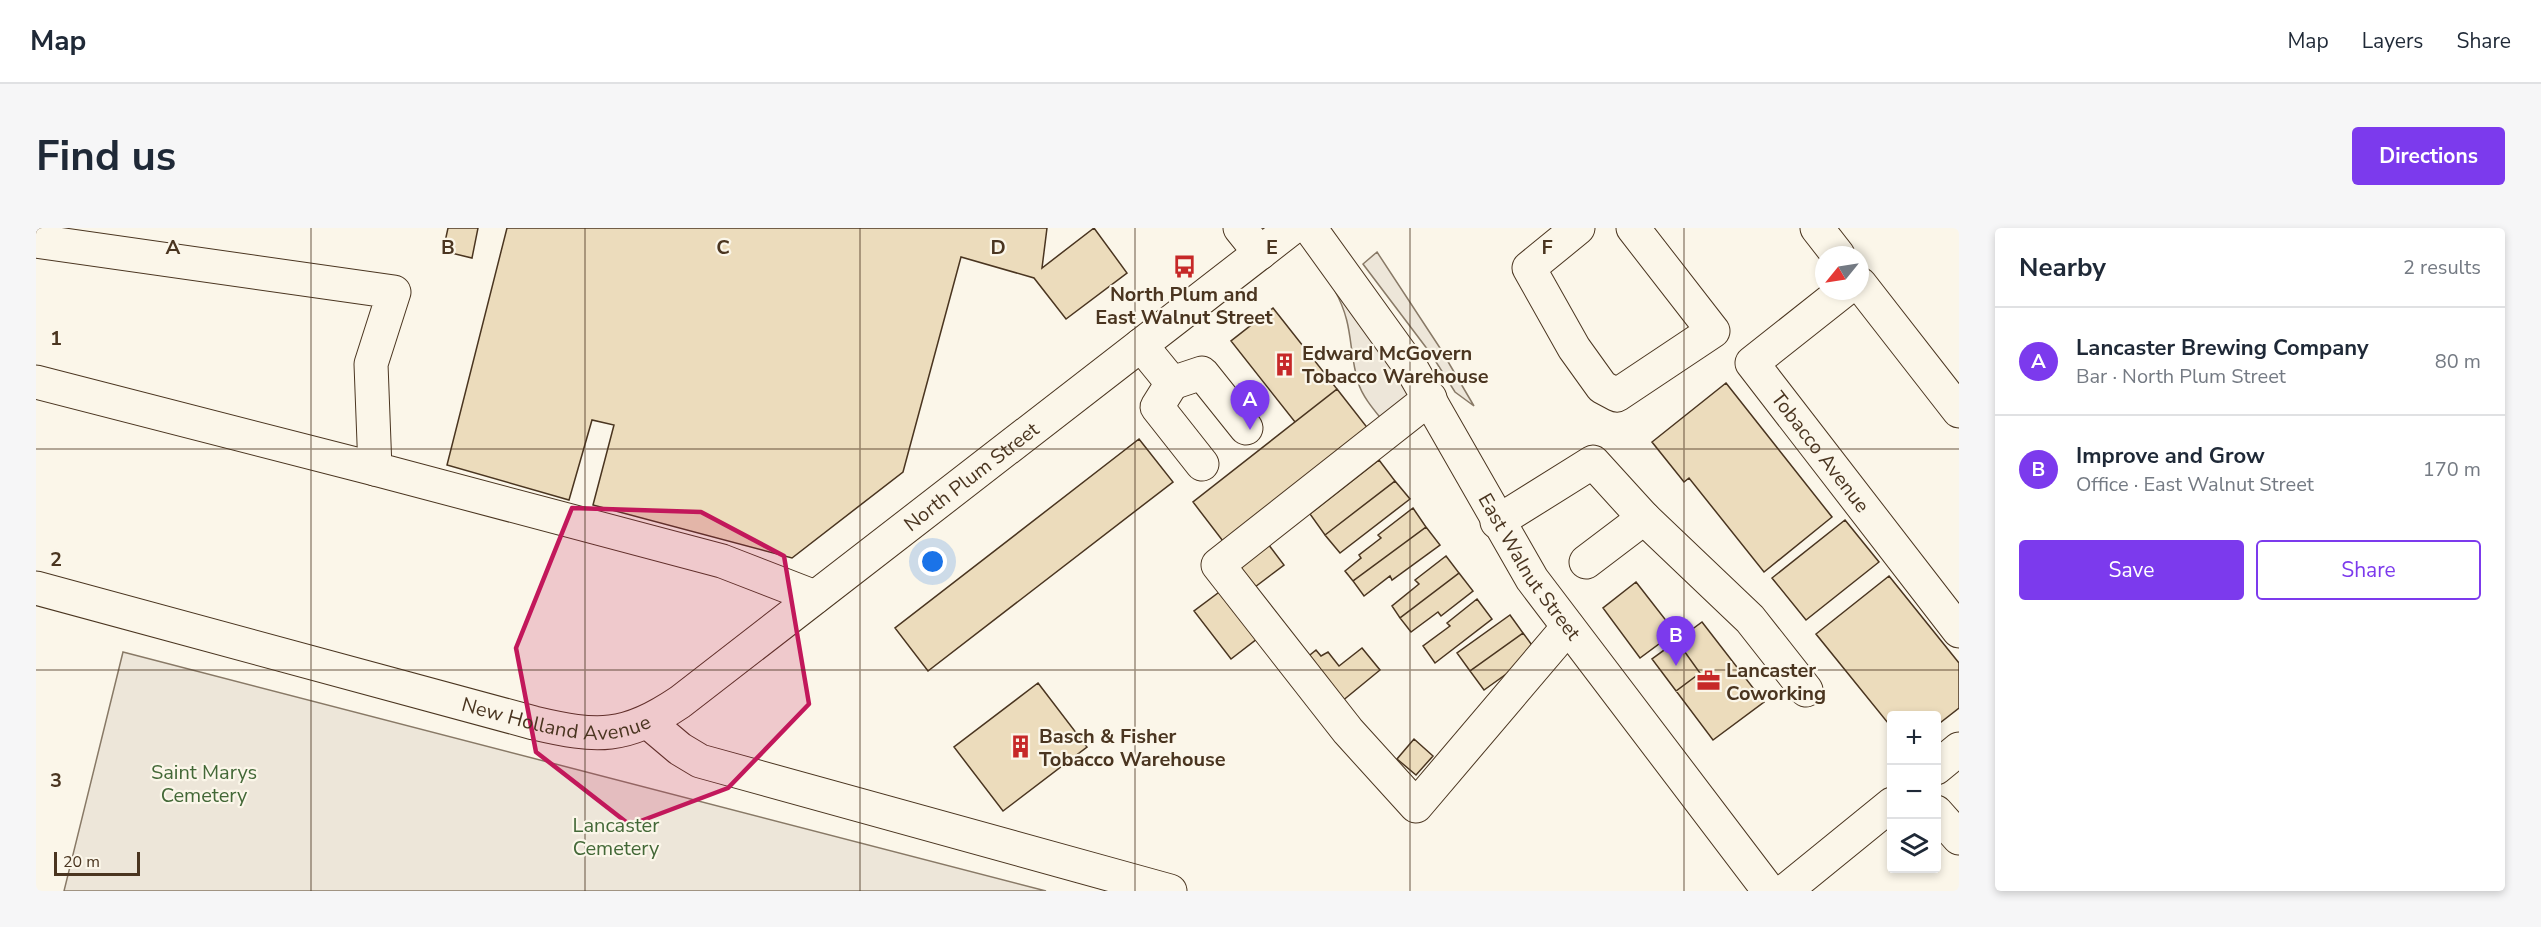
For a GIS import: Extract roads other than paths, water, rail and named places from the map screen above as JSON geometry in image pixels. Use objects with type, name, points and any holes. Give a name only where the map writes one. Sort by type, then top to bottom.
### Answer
[{"type":"main road","points":[[1240,228],[1260,253]]},
{"type":"main road","name":"North Plum Street","points":[[648,722],[680,702],[1292,228]]},
{"type":"main road","name":"East Walnut Street","points":[[1310,228],[1413,371],[1497,522],[1532,579],[1769,891]]},
{"type":"main road","points":[[1578,228],[1529,268],[1574,348],[1602,387],[1617,394],[1713,331],[1633,228]]},
{"type":"main road","points":[[1817,228],[1831,246]]},
{"type":"main road","points":[[36,241],[394,292],[372,364],[375,469]]},
{"type":"main road","points":[[1869,296],[1959,411]]},
{"type":"main road","name":"Tobacco Avenue","points":[[1832,300],[1752,363],[1959,631]]},
{"type":"main road","points":[[1140,345],[1172,383]]},
{"type":"main road","points":[[1202,464],[1157,407],[1172,383],[1202,374],[1246,428]]},
{"type":"main road","points":[[36,382],[722,561],[815,597]]},
{"type":"main road","points":[[1430,398],[1218,565],[1348,731],[1416,806],[1568,627]]},
{"type":"main road","points":[[1497,522],[1593,462],[1644,518],[1750,620],[1806,690]]},
{"type":"main road","points":[[1586,562],[1644,518]]},
{"type":"main road","name":"New Holland Avenue","points":[[36,588],[557,729],[595,734],[614,733],[648,722],[680,749],[700,761],[1170,891]]},
{"type":"main road","points":[[1940,765],[1959,749]]},
{"type":"main road","points":[[1785,891],[1887,808]]},
{"type":"main road","points":[[1941,818],[1959,838]]},
{"type":"place","name":"North Plum and East Walnut Street","points":[[1184,267]]},
{"type":"place","name":"Edward McGovern Tobacco Warehouse","points":[[1284,365]]},
{"type":"place","name":"Lancaster Brewing Company","points":[[1250,430]]},
{"type":"place","name":"Improve and Grow","points":[[1676,666]]},
{"type":"place","name":"Lancaster Coworking","points":[[1708,681]]},
{"type":"place","name":"Basch & Fisher Tobacco Warehouse","points":[[1021,747]]},
{"type":"park label","name":"Saint Marys Cemetery","points":[[204,784]]},
{"type":"park label","name":"Lancaster Cemetery","points":[[616,836]]}]
